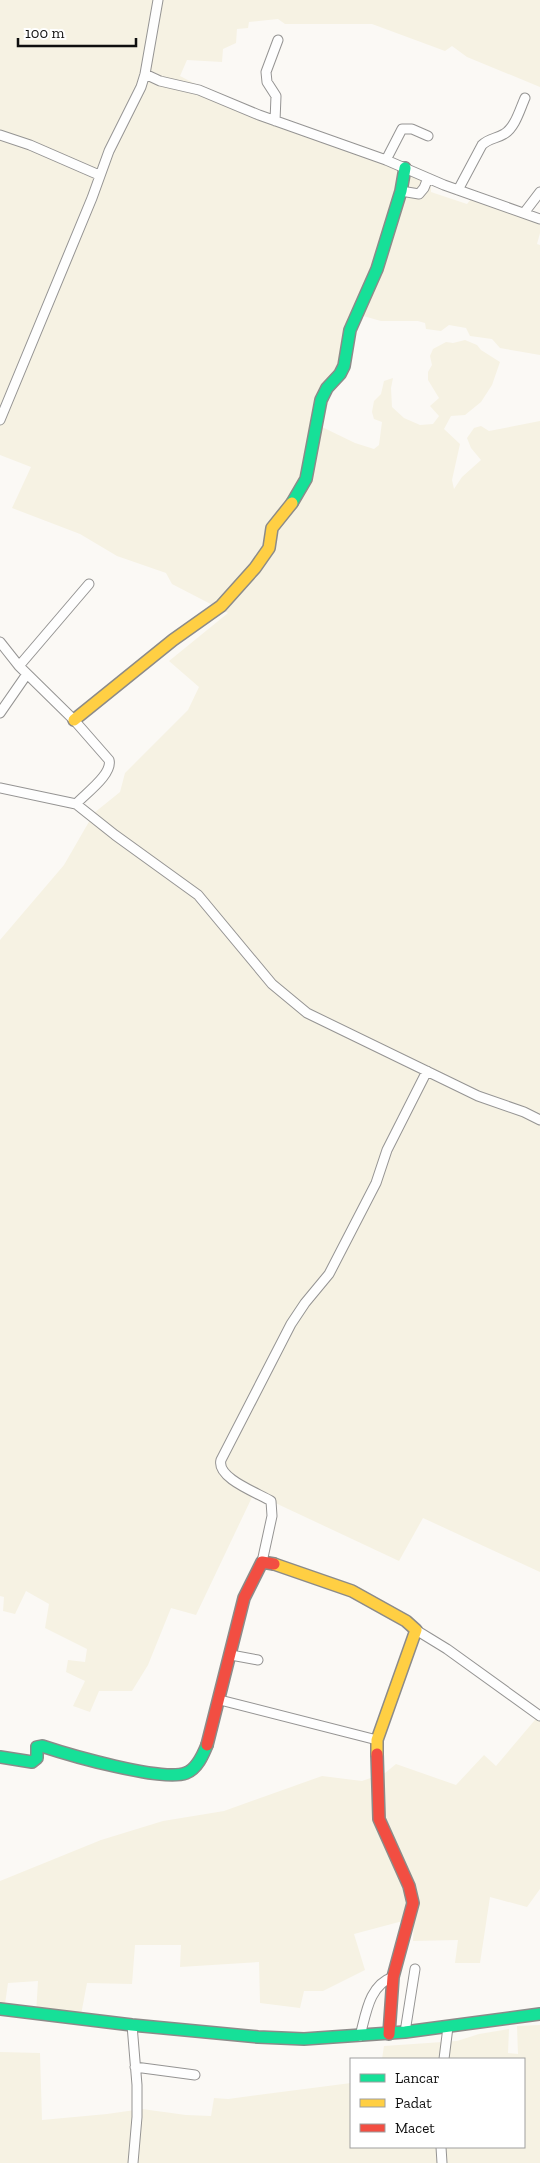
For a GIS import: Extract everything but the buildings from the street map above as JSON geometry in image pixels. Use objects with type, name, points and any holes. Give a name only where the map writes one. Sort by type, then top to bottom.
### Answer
[{"type":"street","points":[[0,420],[78,233],[109,151],[138,94],[145,74],[158,0]]},
{"type":"street","points":[[275,121],[276,96],[267,82],[266,72],[278,40]]},
{"type":"street","points":[[145,74],[160,81],[199,90],[275,121],[386,160],[458,190],[540,219]]},
{"type":"street","points":[[458,190],[482,145],[488,139],[504,134],[509,130],[525,98]]},
{"type":"street","points":[[386,160],[402,129],[412,129],[428,136]]},
{"type":"street","points":[[0,135],[30,145],[99,175]]},
{"type":"street","points":[[74,720],[173,640],[221,606],[246,580],[269,548],[272,528],[292,503],[306,479],[321,400],[327,388],[340,374],[344,366],[350,330],[377,270],[401,191],[405,168]]},
{"type":"street","points":[[401,191],[419,194],[428,178]]},
{"type":"street","points":[[524,213],[540,192]]},
{"type":"street","points":[[19,666],[89,584]]},
{"type":"street","points":[[0,642],[19,666],[74,720],[109,760],[108,772],[76,804]]},
{"type":"street","points":[[0,713],[27,674]]},
{"type":"street","points":[[0,788],[76,804],[115,835],[198,895],[272,984],[298,1006],[322,1021],[478,1096],[524,1112],[540,1120]]},
{"type":"street","points":[[0,1757],[32,1762],[37,1758],[37,1748],[42,1746],[84,1759],[162,1774],[183,1774],[191,1770],[203,1754],[232,1655],[244,1598],[262,1562],[272,1516],[271,1501],[223,1473],[220,1469],[220,1460],[291,1324],[305,1303],[329,1274],[376,1183],[386,1150],[427,1071]]},
{"type":"street","points":[[262,1562],[277,1565],[352,1591],[406,1621],[416,1630],[447,1649],[540,1716]]},
{"type":"street","points":[[389,2034],[392,1977],[414,1903],[409,1886],[379,1820],[377,1740],[416,1630]]},
{"type":"street","points":[[232,1655],[258,1660]]},
{"type":"street","points":[[220,1700],[377,1740]]},
{"type":"street","points":[[405,2032],[415,1969]]},
{"type":"street","points":[[360,2036],[375,1988],[383,1980],[392,1977]]},
{"type":"street","points":[[0,2009],[132,2025],[304,2039],[389,2034],[540,2014]]},
{"type":"street","points":[[132,2025],[137,2117],[132,2163]]},
{"type":"street","points":[[444,2058],[448,2027]]},
{"type":"street","points":[[135,2067],[196,2075]]},
{"type":"street","points":[[441,2148],[442,2163]]},
{"type":"shaded area","points":[[0,0],[540,0],[540,87],[467,57],[452,46],[445,51],[372,24],[285,24],[278,19],[249,22],[248,28],[237,29],[236,43],[223,49],[222,62],[187,60],[180,76],[213,93],[431,182],[431,192],[467,204],[474,195],[540,217],[540,233],[537,244],[540,245],[540,355],[500,348],[492,339],[470,336],[466,328],[449,325],[441,331],[426,329],[425,323],[418,321],[381,321],[360,315],[333,383],[322,427],[355,443],[374,449],[379,445],[382,422],[374,419],[372,412],[374,401],[381,394],[384,381],[393,378],[391,388],[392,407],[404,418],[420,425],[433,424],[439,416],[430,406],[439,398],[428,380],[428,372],[432,365],[430,356],[433,349],[446,342],[453,343],[465,340],[477,345],[481,350],[500,362],[492,385],[481,402],[465,415],[451,416],[444,429],[460,444],[452,480],[454,489],[462,477],[481,460],[471,448],[467,438],[474,428],[481,426],[489,431],[540,421],[540,1572],[423,1518],[399,1561],[254,1493],[196,1615],[171,1608],[148,1665],[132,1691],[99,1691],[90,1712],[73,1706],[85,1681],[66,1672],[68,1660],[85,1662],[87,1649],[45,1628],[49,1604],[26,1591],[15,1614],[3,1611],[4,1597],[0,1596],[0,940],[64,865],[94,813],[120,792],[125,773],[188,710],[199,687],[169,661],[228,613],[172,584],[166,573],[117,556],[80,534],[12,508],[31,467],[0,455]]},
{"type":"shaded area","points":[[540,1714],[540,1889],[527,1907],[490,1897],[480,1963],[455,1963],[458,1940],[413,1941],[414,1918],[354,1934],[365,1970],[323,1991],[304,1991],[300,2008],[260,2003],[259,1962],[180,1967],[181,1945],[135,1945],[132,1984],[87,1983],[80,2020],[36,2014],[38,1981],[8,1983],[4,2011],[0,2011],[0,1881],[101,1840],[163,1821],[224,1811],[322,1776],[362,1781],[385,1773],[396,1764],[456,1785],[484,1755],[496,1766]]},
{"type":"shaded area","points":[[540,2025],[540,2163],[0,2163],[0,2052],[40,2053],[42,2120],[142,2109],[186,2115],[211,2116],[214,2098],[228,2099],[350,2083],[350,2148],[525,2148],[525,2058],[382,2058],[384,2046],[457,2041],[479,2034],[509,2029],[508,2053],[518,2054],[517,2026]]},
{"type":"traffic: fast","points":[[292,503],[306,479],[321,400],[327,388],[340,374],[344,366],[350,330],[377,269],[401,191],[405,168]]},
{"type":"traffic: fast","points":[[0,1757],[32,1762],[37,1758],[37,1747],[42,1746],[137,1771],[174,1775],[190,1771],[196,1765],[207,1745]]},
{"type":"traffic: fast","points":[[0,2009],[132,2025],[258,2037],[304,2039],[405,2032],[540,2014]]},
{"type":"traffic: slow","points":[[74,720],[173,640],[221,606],[255,568],[269,548],[272,528],[292,503]]},
{"type":"traffic: slow","points":[[274,1564],[352,1591],[406,1621],[416,1630],[377,1740],[377,1754]]},
{"type":"traffic: jam","points":[[207,1745],[244,1598],[262,1562],[274,1564]]},
{"type":"traffic: jam","points":[[377,1754],[379,1819],[409,1886],[413,1903],[393,1977],[389,2034]]}]
